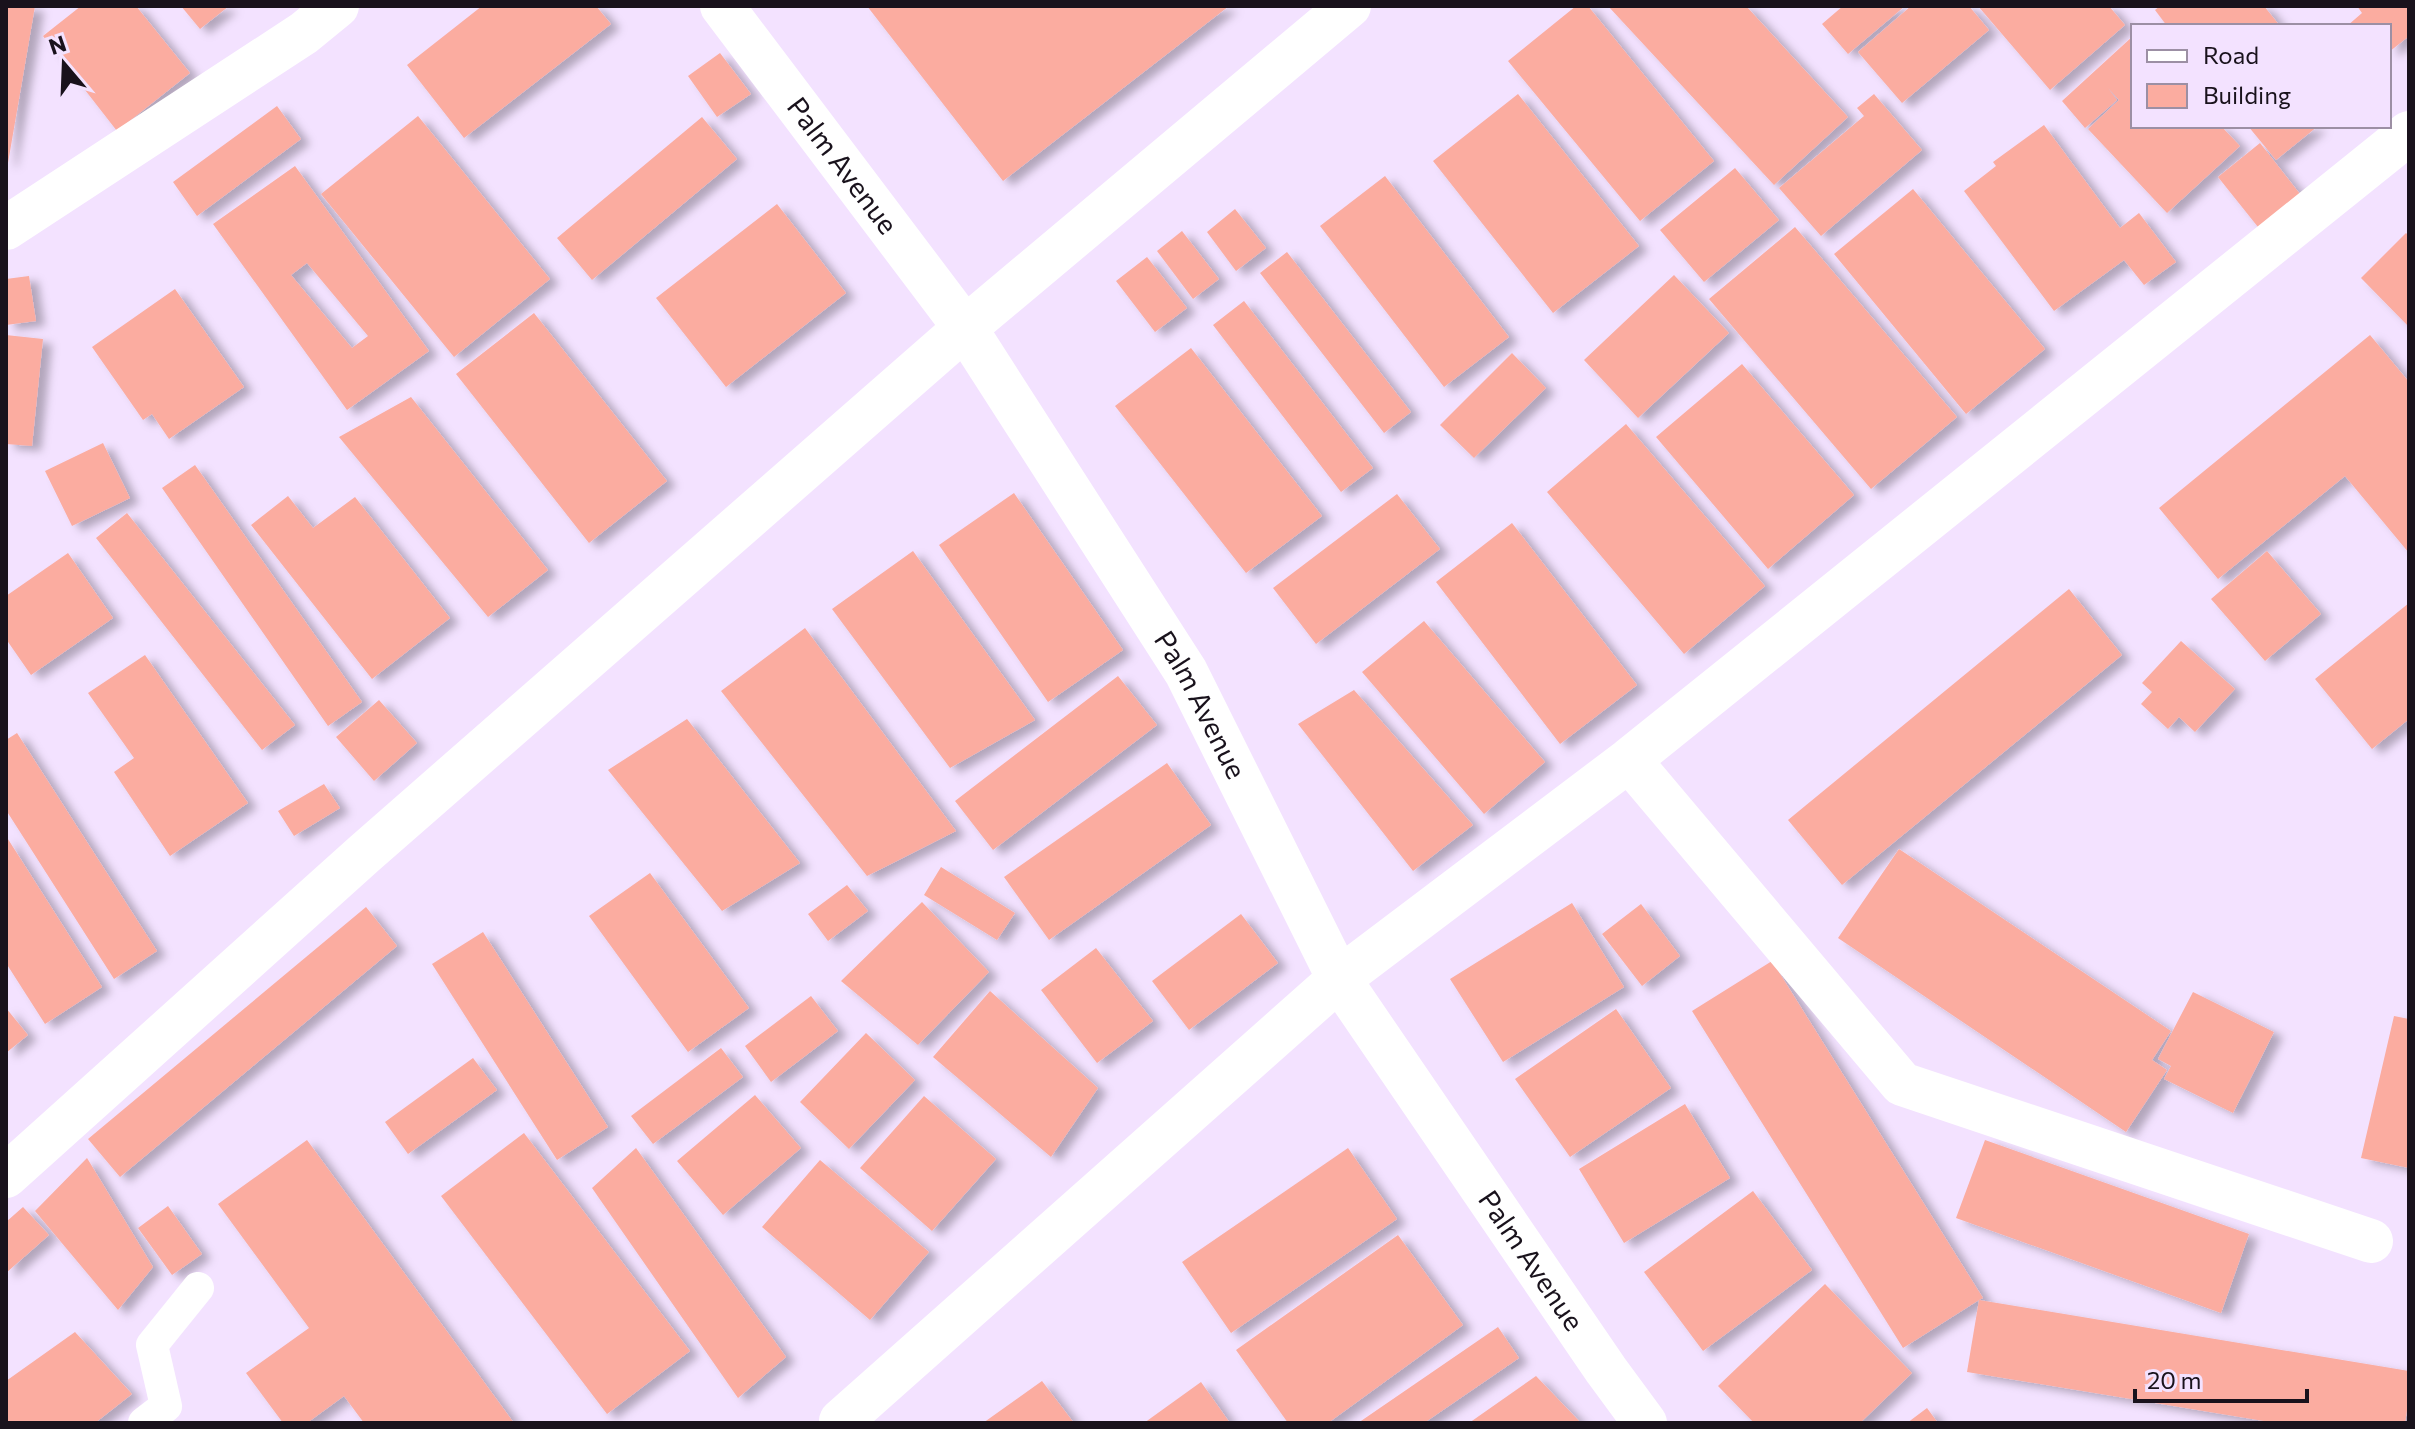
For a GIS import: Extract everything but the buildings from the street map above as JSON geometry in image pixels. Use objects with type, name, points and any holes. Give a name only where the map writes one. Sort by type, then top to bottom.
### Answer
[{"type":"street","points":[[6,228],[291,41],[337,6]]},
{"type":"street","name":"Palm Avenue","points":[[722,6],[965,328],[1186,672],[1339,979],[1645,1423]]},
{"type":"street","points":[[6,1176],[364,854],[965,328],[1349,6]]},
{"type":"street","points":[[841,1421],[1339,979],[1629,760],[2409,133]]},
{"type":"street","points":[[1629,760],[1902,1084],[2371,1241]]},
{"type":"lane","points":[[163,1417],[152,1345],[198,1288]]}]
